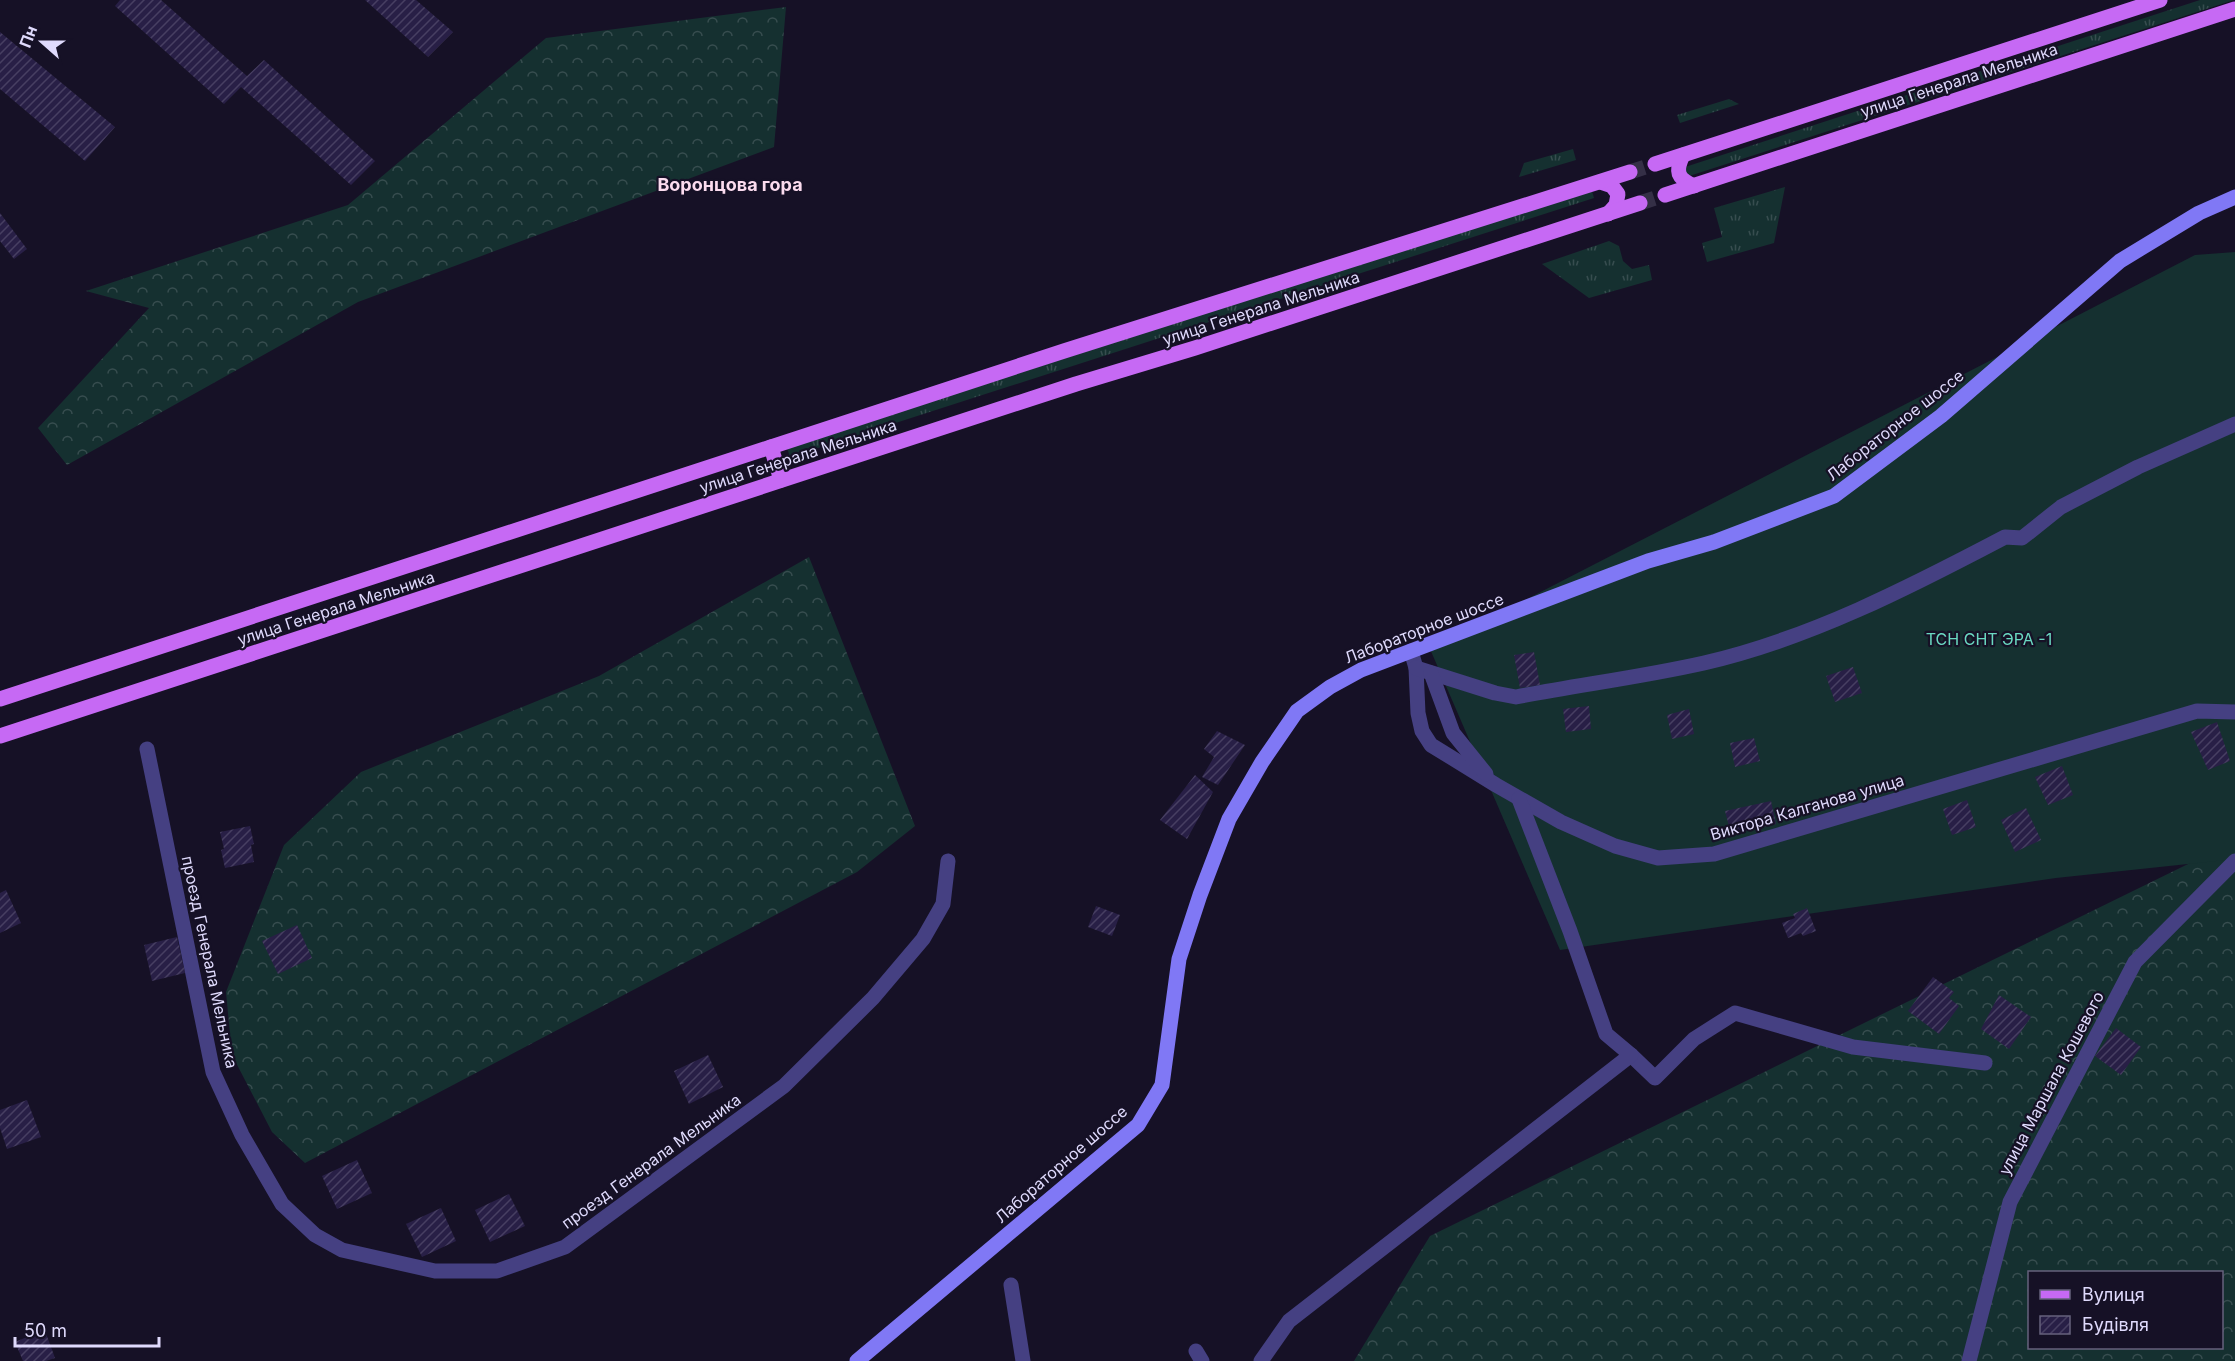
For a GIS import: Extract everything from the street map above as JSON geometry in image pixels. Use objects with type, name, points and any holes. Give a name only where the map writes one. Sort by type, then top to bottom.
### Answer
[{"type":"main road","name":"улица Генерала Мельника","points":[[1655,164],[2160,0]]},
{"type":"main road","name":"улица Генерала Мельника","points":[[1665,195],[2235,9]]},
{"type":"main road","points":[[1683,155],[1678,166],[1679,175],[1685,182],[1694,186]]},
{"type":"main road","name":"улица Генерала Мельника","points":[[0,699],[1210,304],[1630,172]]},
{"type":"main road","points":[[1600,182],[1612,186],[1618,194],[1616,205],[1608,214]]},
{"type":"main road","name":"Лабораторное шоссе","points":[[856,1361],[1138,1125],[1162,1085],[1179,960],[1200,895],[1229,819],[1262,762],[1297,711],[1330,687],[1361,670],[1648,561],[1714,542],[1834,496],[1941,416],[2120,261],[2199,213],[2235,197]]},
{"type":"main road","name":"улица Генерала Мельника","points":[[0,736],[1064,387],[1195,348],[1641,203]]},
{"type":"main road","points":[[771,447],[782,480]]},
{"type":"street","points":[[1416,668],[1495,693],[1516,697],[1704,663],[1780,641],[1907,588],[2005,537],[2022,538],[2061,507],[2138,467],[2235,424]]},
{"type":"street","name":"Виктора Калганова улица","points":[[1412,651],[1416,668],[1418,713],[1422,731],[1431,745],[1496,786],[1561,822],[1626,849],[1658,858],[1714,854],[2197,711],[2235,712]]},
{"type":"street","points":[[1431,673],[1453,733],[1496,786]]},
{"type":"street","name":"проезд Генерала Мельника","points":[[147,749],[213,1072],[242,1135],[282,1204],[315,1235],[342,1250],[435,1271],[497,1271],[565,1247],[784,1086],[873,998],[923,939],[943,904],[948,861]]},
{"type":"street","points":[[1519,799],[1570,931],[1606,1034],[1655,1078],[1694,1039],[1735,1013],[1853,1047],[1985,1063]]},
{"type":"street","name":"улица Маршала Кошевого","points":[[1969,1361],[2010,1202],[2134,962],[2235,861]]},
{"type":"street","points":[[1261,1361],[1289,1321],[1631,1055]]},
{"type":"street","points":[[1011,1285],[1023,1361]]},
{"type":"green space","points":[[2200,0],[2234,0],[1686,177],[1682,168]]},
{"type":"green space","points":[[786,7],[774,147],[358,302],[67,465],[38,428],[149,308],[86,291],[348,205],[546,38]]},
{"type":"green space","points":[[1729,99],[1739,104],[1680,123],[1677,115]]},
{"type":"green space","points":[[1573,149],[1576,160],[1519,177],[1524,163]]},
{"type":"green space","points":[[1785,187],[1774,243],[1707,262],[1702,243],[1722,237],[1714,208]]},
{"type":"green space","points":[[1591,188],[1594,198],[790,457],[787,448]]},
{"type":"green space","points":[[1609,241],[1619,246],[1623,261],[1632,269],[1649,265],[1652,280],[1589,298],[1542,264]]},
{"type":"green space","name":"ТСН СНТ ЭРА -1","points":[[2235,252],[2235,859],[2056,878],[1560,950],[1430,649],[2195,255]]},
{"type":"green space","points":[[809,557],[915,826],[857,872],[305,1163],[272,1132],[232,1055],[226,992],[284,845],[361,772],[599,676]]},
{"type":"green space","points":[[2235,841],[2235,1361],[1354,1361],[1430,1236]]},
{"type":"building","points":[[120,0],[161,0],[247,76],[264,60],[375,161],[351,185],[241,87],[224,104],[115,6]]},
{"type":"building","points":[[365,0],[416,0],[453,32],[428,57]]},
{"type":"building","points":[[0,32],[115,127],[85,161],[0,89]]},
{"type":"building","points":[[0,213],[27,249],[14,259],[0,241]]},
{"type":"building","points":[[1534,652],[1540,685],[1520,688],[1514,655]]},
{"type":"building","points":[[1853,667],[1862,693],[1835,702],[1826,676]]},
{"type":"building","points":[[1589,706],[1591,729],[1566,732],[1563,709]]},
{"type":"building","points":[[1689,709],[1694,734],[1672,739],[1667,715]]},
{"type":"building","points":[[2217,722],[2230,761],[2208,770],[2191,732]]},
{"type":"building","points":[[1217,731],[1245,745],[1218,785],[1202,777],[1214,757],[1204,749]]},
{"type":"building","points":[[1754,738],[1760,761],[1735,767],[1730,743]]},
{"type":"building","points":[[2062,766],[2073,795],[2048,805],[2035,777]]},
{"type":"building","points":[[1195,775],[1213,792],[1187,839],[1160,820]]},
{"type":"building","points":[[1967,800],[1976,827],[1952,835],[1943,809]]},
{"type":"building","points":[[1771,801],[1776,824],[1731,834],[1725,811]]},
{"type":"building","points":[[2026,808],[2041,840],[2015,852],[2001,820]]},
{"type":"building","points":[[250,826],[254,844],[251,845],[254,862],[225,868],[220,832]]},
{"type":"building","points":[[6,890],[21,923],[0,933],[0,893]]},
{"type":"building","points":[[1096,906],[1120,915],[1112,936],[1088,927]]},
{"type":"building","points":[[1807,908],[1816,931],[1788,938],[1782,923],[1795,918],[1793,914]]},
{"type":"building","points":[[297,925],[312,958],[278,974],[262,941]]},
{"type":"building","points":[[177,937],[185,973],[152,981],[144,945]]},
{"type":"building","points":[[1933,977],[1954,992],[1949,998],[1959,1006],[1939,1034],[1908,1011]]},
{"type":"building","points":[[1999,995],[2031,1017],[2009,1049],[1981,1029]]},
{"type":"building","points":[[2116,1028],[2141,1047],[2121,1075],[2095,1056]]},
{"type":"building","points":[[708,1055],[723,1087],[689,1104],[674,1071]]},
{"type":"building","points":[[27,1100],[41,1137],[7,1149],[0,1128],[0,1110]]},
{"type":"building","points":[[357,1160],[372,1193],[337,1209],[322,1176]]},
{"type":"building","points":[[509,1194],[525,1226],[490,1242],[475,1210]]},
{"type":"building","points":[[441,1208],[456,1241],[422,1257],[406,1224]]},
{"type":"building","points":[[44,1328],[55,1358],[46,1361],[23,1361],[15,1342],[27,1337],[26,1334]]},
{"type":"tunnel","points":[[1630,172],[1655,164]]},
{"type":"tunnel","points":[[1640,203],[1665,195]]},
{"type":"district","name":"Воронцова гора","points":[[730,184]]}]
